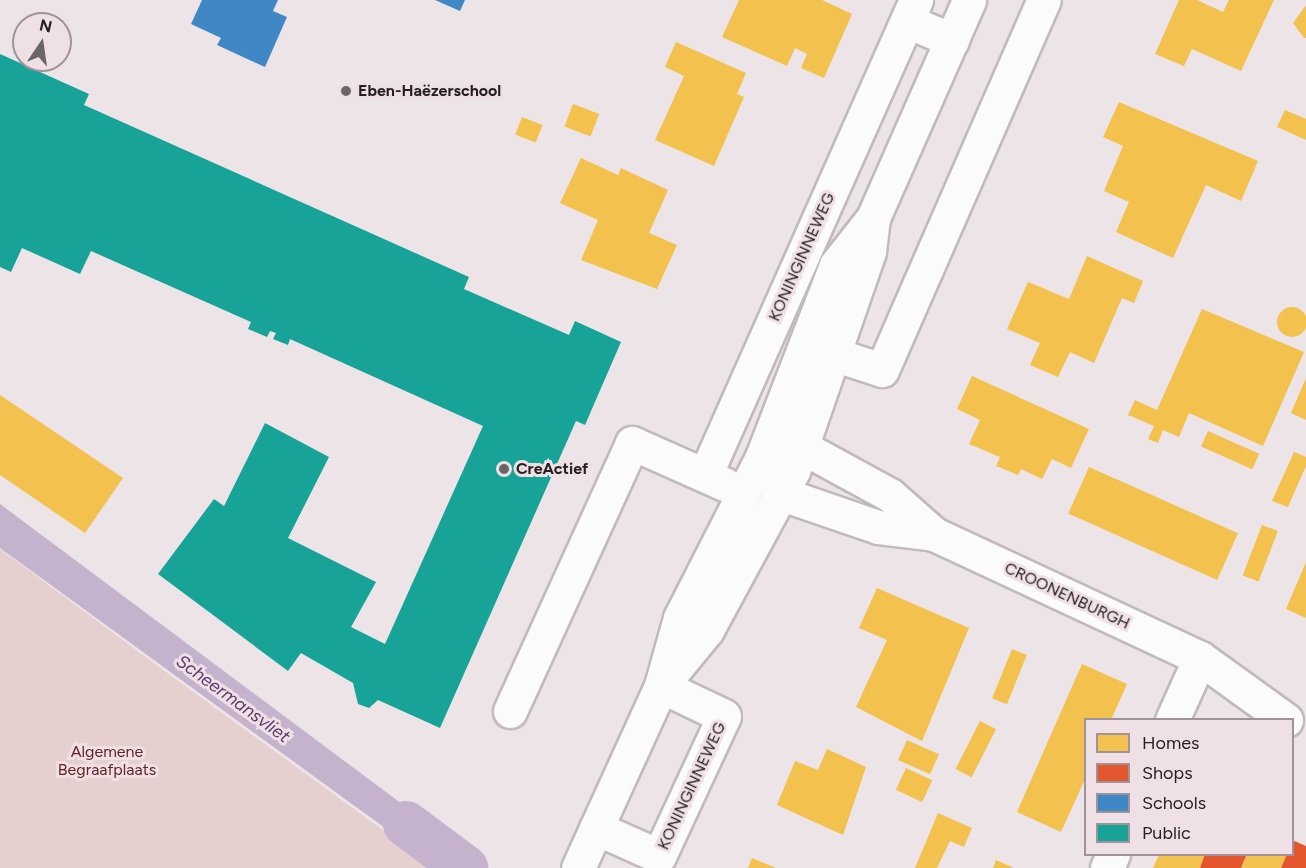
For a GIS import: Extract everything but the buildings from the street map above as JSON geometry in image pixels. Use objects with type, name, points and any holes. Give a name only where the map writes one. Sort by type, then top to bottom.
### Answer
[{"type":"street","name":"KONINGINNEWEG","points":[[578,868],[661,686],[680,618],[762,457],[836,265],[873,218],[969,0]]},
{"type":"street","points":[[836,355],[882,370],[1044,0]]},
{"type":"street","name":"KONINGINNEWEG","points":[[706,473],[911,10]]},
{"type":"street","points":[[911,10],[952,40]]},
{"type":"street","name":"KONINGINNEWEG","points":[[661,686],[707,630],[777,504],[802,447],[836,355],[869,251],[873,218]]},
{"type":"street","points":[[510,711],[632,443],[706,473],[744,496],[777,504]]},
{"type":"street","points":[[777,504],[762,457],[802,447]]},
{"type":"street","name":"CROONENBURGH","points":[[802,447],[890,495],[934,534],[1200,658],[1287,718]]},
{"type":"street","name":"CROONENBURGH","points":[[777,504],[878,527],[934,534]]},
{"type":"street","points":[[1174,718],[1200,658]]},
{"type":"street","name":"KONINGINNEWEG","points":[[596,828],[659,856],[724,716],[661,686]]},
{"type":"green space","name":"Algemene Begraafplaats","points":[[0,549],[174,678],[435,868],[0,868]]},
{"type":"water","points":[[0,504],[466,851],[451,868],[440,868],[0,548]]},
{"type":"waterway","name":"Scheermansvliet","points":[[406,824],[465,868]]},
{"type":"place","name":"Eben-Haëzerschool","points":[[346,91]]},
{"type":"place","name":"CreActief","points":[[504,469]]}]
